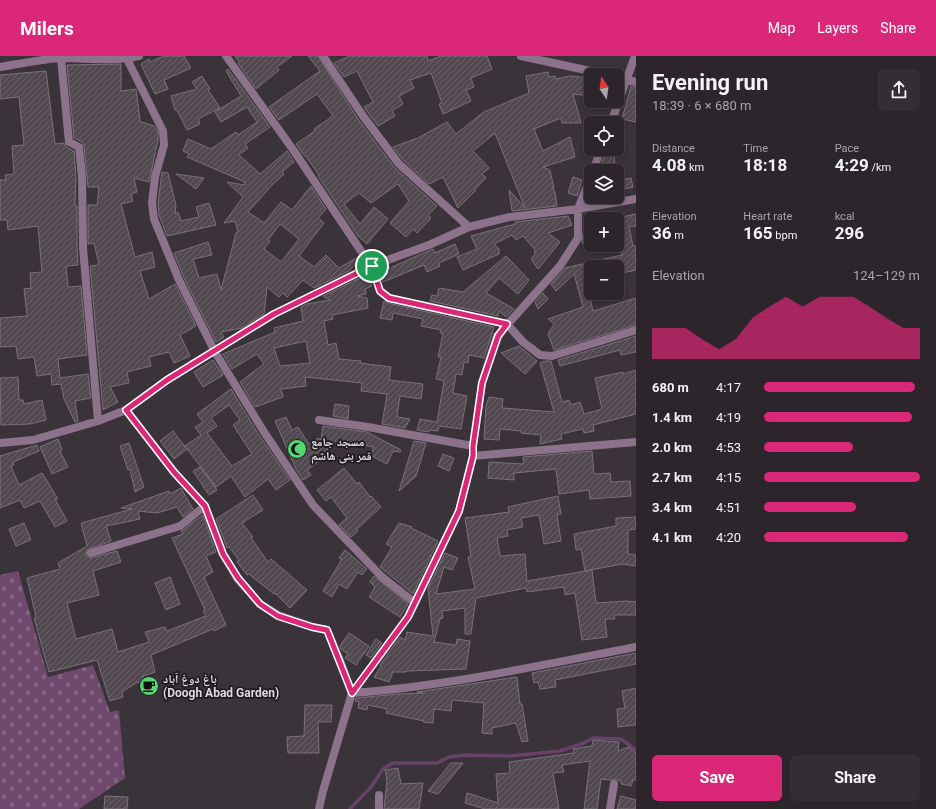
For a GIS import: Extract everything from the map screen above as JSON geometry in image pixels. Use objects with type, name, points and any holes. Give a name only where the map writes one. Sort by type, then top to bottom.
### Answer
[{"type":"street","points":[[0,67],[61,58],[98,60],[127,59],[139,56]]},
{"type":"street","points":[[226,56],[286,138],[372,266],[380,291],[389,298],[507,324],[523,342],[540,355],[552,356],[636,330]]},
{"type":"street","points":[[323,56],[363,116],[400,164],[469,227]]},
{"type":"street","points":[[521,56],[584,70]]},
{"type":"street","points":[[614,116],[635,56]]},
{"type":"street","points":[[61,58],[70,142],[79,147],[82,177],[83,248],[98,421]]},
{"type":"street","points":[[127,59],[163,130],[164,145],[156,177],[152,203],[154,219],[179,280],[215,352],[264,432],[313,505],[382,577],[415,603]]},
{"type":"street","points":[[624,78],[636,82]]},
{"type":"street","points":[[319,809],[352,693],[408,617],[459,511],[473,456],[473,446],[482,383],[498,336],[507,324],[560,266],[578,238],[578,209],[584,194]]},
{"type":"street","points":[[0,443],[33,440],[98,421],[126,410],[167,380],[215,352],[274,314],[372,266],[429,245],[469,227],[510,217],[578,209],[636,199]]},
{"type":"street","points":[[126,410],[174,472],[205,506],[223,554],[238,578],[260,604],[278,616],[312,627],[327,630],[352,693]]},
{"type":"street","points":[[319,420],[368,427],[473,446]]},
{"type":"street","points":[[473,456],[636,442]]},
{"type":"street","points":[[91,553],[180,526],[205,506]]},
{"type":"street","points":[[352,693],[392,690],[529,668],[636,647]]},
{"type":"street","points":[[610,809],[614,784]]},
{"type":"street","points":[[379,795],[379,809]]},
{"type":"green space","points":[[18,571],[48,677],[93,665],[110,712],[119,710],[125,778],[79,809],[0,809],[0,575]]},
{"type":"building","points":[[164,56],[184,56],[191,68],[164,80],[168,89],[155,94],[141,64],[149,59],[150,62]]},
{"type":"building","points":[[235,56],[292,56],[277,67],[279,70],[256,89],[238,63],[239,62]]},
{"type":"building","points":[[308,56],[318,56],[358,119],[395,168],[437,206],[428,215],[431,218],[417,233],[413,229],[406,237],[390,223],[409,201],[398,184],[371,203],[359,193],[344,204],[360,224],[374,207],[388,219],[367,244],[358,236],[318,176],[319,175],[296,144],[333,116],[317,94],[279,120],[269,107],[320,71]]},
{"type":"building","points":[[350,56],[427,56],[428,61],[441,56],[487,56],[492,69],[471,78],[474,87],[466,90],[471,101],[443,114],[439,104],[442,103],[431,73],[410,80],[414,88],[399,96],[403,104],[392,111],[395,116],[378,126],[364,107],[373,102],[357,71],[344,77],[334,63]]},
{"type":"building","points":[[121,64],[121,91],[136,89],[139,121],[154,126],[158,132],[158,140],[149,182],[134,178],[137,192],[131,194],[133,201],[121,204],[135,257],[152,252],[155,267],[140,271],[149,299],[175,284],[196,326],[180,335],[190,356],[174,363],[169,352],[149,357],[151,366],[127,372],[129,383],[110,387],[118,402],[103,410],[90,266],[99,265],[94,243],[88,244],[88,205],[97,205],[99,187],[88,187],[84,146],[82,142],[74,138],[67,65]]},
{"type":"building","points":[[228,69],[270,127],[245,144],[248,148],[239,155],[260,174],[287,151],[294,162],[282,172],[284,174],[248,212],[264,223],[281,202],[292,210],[311,186],[326,209],[318,218],[324,223],[299,256],[314,267],[326,255],[339,268],[358,257],[360,260],[349,271],[314,288],[303,280],[287,297],[283,293],[279,297],[267,287],[264,314],[242,328],[221,332],[224,337],[216,342],[184,278],[174,253],[208,242],[212,255],[193,259],[199,278],[217,274],[221,290],[236,233],[238,232],[235,221],[224,223],[243,197],[227,182],[244,185],[245,182],[187,157],[189,154],[183,151],[188,139],[211,149],[236,132],[238,135],[257,122],[247,107],[221,122],[215,112],[241,96],[226,71]],"holes":[[[280,224],[299,239],[281,262],[264,249],[270,241],[268,240]]]},
{"type":"building","points":[[46,71],[55,144],[64,143],[66,147],[74,151],[78,265],[66,266],[68,287],[81,286],[87,355],[58,359],[60,378],[88,374],[91,398],[75,401],[78,421],[75,422],[64,399],[61,384],[52,385],[51,374],[37,376],[34,357],[18,359],[16,346],[0,347],[0,318],[27,316],[24,289],[31,288],[30,273],[42,272],[38,226],[8,230],[7,220],[0,220],[0,180],[6,180],[5,175],[14,174],[12,146],[24,145],[19,97],[0,99],[0,75]]},
{"type":"building","points":[[548,72],[549,77],[555,76],[556,79],[570,76],[584,77],[584,95],[573,94],[581,123],[562,123],[561,118],[534,129],[543,151],[570,137],[575,157],[543,167],[550,170],[554,188],[552,187],[555,192],[557,206],[512,211],[509,190],[525,208],[495,133],[473,151],[489,168],[482,174],[486,178],[458,208],[443,177],[429,184],[403,160],[393,147],[418,138],[447,122],[456,134],[484,112],[529,93],[526,76]]},
{"type":"building","points":[[202,76],[210,89],[208,90],[220,108],[198,119],[200,124],[187,130],[177,110],[175,110],[171,96],[197,89],[192,82]]},
{"type":"building","points":[[631,86],[636,87],[636,122],[624,119],[623,116]]},
{"type":"building","points":[[604,156],[614,156],[615,164],[602,164]]},
{"type":"building","points":[[162,172],[168,173],[176,205],[175,214],[178,212],[181,221],[199,217],[196,207],[209,203],[216,225],[167,236],[159,215],[158,203]]},
{"type":"building","points":[[176,174],[204,178],[196,189]]},
{"type":"building","points":[[573,177],[582,180],[577,196],[568,193]]},
{"type":"building","points":[[631,178],[633,187],[624,189],[624,180]]},
{"type":"building","points":[[636,214],[636,226],[629,227],[633,246],[636,246],[636,270],[624,273],[624,260],[600,260],[622,255],[621,252],[624,252],[624,217]]},
{"type":"building","points":[[568,216],[572,225],[548,233],[560,242],[538,269],[531,259],[536,253],[534,252],[535,250],[523,236],[516,240],[512,235],[494,244],[499,249],[499,254],[463,270],[457,257],[477,249],[471,236],[515,224],[515,222]]},
{"type":"building","points":[[584,226],[584,246],[582,242]]},
{"type":"building","points":[[455,244],[459,254],[439,263],[440,266],[427,272],[424,265],[383,282],[379,271],[385,270],[433,249],[435,253]]},
{"type":"building","points":[[506,256],[529,280],[518,294],[499,278],[486,293],[514,309],[506,317],[499,311],[498,316],[430,301],[432,295],[437,296],[439,288],[463,292]]},
{"type":"building","points":[[584,264],[584,300],[590,300],[593,311],[636,298],[636,325],[554,350],[548,334],[554,324],[548,319],[583,307],[574,274],[556,291],[551,284],[565,268]]},
{"type":"building","points":[[368,274],[372,286],[365,289],[366,294],[357,296],[367,298],[368,308],[332,315],[333,319],[324,321],[328,345],[336,343],[339,359],[361,361],[360,363],[391,367],[389,380],[423,384],[421,399],[400,396],[397,417],[410,419],[405,428],[382,424],[387,394],[361,391],[362,383],[305,377],[306,386],[281,389],[283,397],[255,407],[240,382],[264,364],[257,354],[232,369],[223,354],[275,332],[274,328],[303,321],[301,307],[307,304],[330,300],[323,296]],"holes":[[[306,341],[310,363],[280,366],[274,348]]]},
{"type":"building","points":[[543,293],[548,299],[538,309],[535,302]]},
{"type":"building","points":[[384,301],[494,327],[484,358],[469,355],[468,363],[464,362],[462,375],[456,374],[453,393],[467,396],[461,429],[439,426],[438,431],[430,430],[429,432],[417,430],[420,419],[437,422],[444,381],[436,379],[441,357],[438,357],[443,333],[440,333],[441,330],[421,326],[423,319],[393,313],[392,320],[380,318]]},
{"type":"building","points":[[636,336],[636,352],[621,355],[620,350],[560,366],[558,360]]},
{"type":"building","points":[[519,346],[537,361],[525,374],[501,353]]},
{"type":"building","points":[[213,360],[223,375],[203,387],[194,372]]},
{"type":"building","points":[[551,361],[562,402],[569,400],[571,405],[580,402],[584,414],[602,409],[595,378],[623,372],[623,374],[636,370],[636,414],[593,425],[594,431],[584,433],[583,429],[561,434],[562,439],[540,444],[541,435],[500,429],[499,440],[484,439],[486,406],[489,397],[503,399],[502,408],[554,412],[540,363]]},
{"type":"building","points":[[18,377],[19,400],[23,400],[24,404],[42,400],[46,420],[30,424],[1,425],[0,378]]},
{"type":"building","points":[[231,389],[259,435],[290,480],[276,490],[268,479],[245,497],[231,476],[216,487],[185,446],[201,435],[195,427],[203,422],[197,414]],"holes":[[[229,405],[240,420],[233,425],[252,454],[232,466],[207,433],[217,426],[211,418]]]},
{"type":"building","points":[[335,404],[349,406],[348,419],[333,416]]},
{"type":"building","points":[[286,417],[292,430],[298,427],[309,444],[319,438],[321,440],[323,426],[367,432],[401,450],[400,452],[393,451],[387,464],[370,455],[374,447],[347,443],[346,446],[322,441],[330,453],[307,470],[311,475],[303,480],[296,469],[275,421]]},
{"type":"building","points":[[173,431],[187,449],[174,459],[160,441]]},
{"type":"building","points":[[58,439],[62,450],[60,451],[68,467],[52,474],[40,447]]},
{"type":"building","points":[[414,441],[426,443],[416,476],[399,491]]},
{"type":"building","points":[[129,443],[144,487],[135,492],[130,469],[128,470],[120,446]]},
{"type":"building","points":[[37,445],[39,451],[13,462],[14,465],[11,466],[19,485],[42,473],[58,499],[55,499],[67,521],[55,527],[40,501],[24,508],[20,500],[0,508],[0,456]]},
{"type":"building","points":[[592,451],[594,474],[610,473],[611,482],[630,481],[631,496],[590,499],[589,490],[559,494],[556,469],[514,473],[514,480],[488,478],[489,462],[524,464],[523,457]]},
{"type":"building","points":[[443,454],[454,458],[449,471],[438,466]]},
{"type":"building","points":[[200,467],[217,490],[209,495],[193,471]]},
{"type":"building","points":[[344,468],[357,484],[359,482],[370,497],[371,496],[381,507],[356,530],[358,531],[351,537],[339,525],[347,518],[331,497],[326,501],[317,490]]},
{"type":"building","points":[[181,488],[193,509],[183,517],[177,507],[157,513],[138,511],[140,519],[106,526],[111,541],[87,550],[86,555],[90,558],[117,551],[121,562],[93,571],[99,595],[67,603],[76,639],[112,629],[118,652],[149,642],[145,632],[165,627],[167,631],[206,616],[203,611],[205,610],[172,538],[183,534],[181,531],[203,515],[216,552],[206,556],[213,572],[204,577],[226,625],[151,655],[155,672],[143,676],[144,681],[136,683],[122,692],[123,697],[110,701],[97,660],[49,672],[34,618],[36,617],[27,578],[60,569],[58,563],[87,546],[81,523],[132,509],[121,508],[169,491],[170,494]]},
{"type":"building","points":[[253,495],[263,510],[242,523],[253,537],[251,538],[268,562],[271,559],[307,590],[290,608],[275,593],[274,594],[249,574],[247,575],[237,562],[239,560],[229,547],[227,548],[216,519]]},
{"type":"building","points":[[558,496],[561,514],[557,515],[561,541],[544,544],[539,515],[521,518],[523,527],[507,530],[508,536],[497,538],[500,556],[525,554],[527,581],[592,570],[596,603],[626,601],[636,602],[636,615],[614,615],[615,619],[605,619],[607,637],[582,640],[575,593],[565,595],[564,587],[527,592],[526,588],[476,598],[471,634],[465,634],[465,608],[442,611],[443,618],[440,619],[434,642],[456,645],[457,639],[470,641],[466,669],[393,672],[389,682],[374,677],[381,666],[380,665],[400,637],[405,640],[407,632],[433,636],[428,588],[445,553],[458,558],[452,570],[444,567],[436,594],[475,589],[468,557],[471,557],[465,518],[509,512],[508,507]]},
{"type":"building","points":[[636,517],[636,529],[628,530],[628,554],[636,555],[636,566],[622,564],[585,571],[581,549],[576,550],[574,534],[616,526],[616,518]]},
{"type":"building","points":[[24,523],[31,540],[16,546],[9,529]]},
{"type":"building","points":[[399,523],[412,527],[411,528],[438,541],[413,594],[380,567],[392,547],[386,544]]},
{"type":"building","points":[[345,550],[367,569],[362,575],[358,572],[347,589],[339,584],[332,597],[323,591],[342,559],[339,558]]},
{"type":"building","points":[[374,576],[408,604],[400,617],[369,597],[375,587],[370,582]]},
{"type":"building","points":[[170,577],[180,604],[166,610],[155,583]]},
{"type":"building","points":[[349,633],[369,646],[356,665],[345,658],[348,654],[341,649],[340,646]]},
{"type":"building","points":[[376,639],[382,643],[371,658],[366,655]]},
{"type":"building","points":[[636,653],[636,664],[555,680],[556,687],[540,689],[538,682],[534,683],[532,673]]},
{"type":"building","points":[[517,677],[520,704],[522,704],[528,741],[522,742],[516,723],[492,728],[492,734],[482,733],[484,703],[452,700],[451,711],[434,709],[433,723],[386,713],[387,709],[368,705],[367,710],[358,708],[359,702],[355,701],[356,698],[423,693],[417,692]]},
{"type":"building","points":[[636,688],[636,725],[618,727],[617,709],[625,708],[622,691]]},
{"type":"building","points":[[305,705],[332,705],[331,722],[318,722],[319,753],[288,753],[287,737],[304,736]]},
{"type":"building","points":[[593,740],[619,742],[618,751],[629,747],[636,753],[636,780],[633,780],[631,786],[621,784],[621,781],[615,779],[601,779],[597,809],[584,809],[590,761],[562,765],[564,772],[553,773],[559,809],[485,809],[465,803],[467,793],[498,803],[496,774],[510,773],[509,762],[574,753],[573,749],[592,746]]},
{"type":"building","points":[[451,763],[463,763],[438,794],[428,791]]},
{"type":"building","points":[[398,768],[401,784],[423,783],[419,809],[384,809],[387,780],[385,770]]},
{"type":"building","points":[[105,796],[128,797],[127,809],[104,809]]},
{"type":"building","points":[[621,796],[636,800],[636,809],[617,809]]},
{"type":"waterway","points":[[350,809],[371,787],[383,769],[393,763],[437,763],[449,757],[464,755],[510,756],[560,751],[584,743],[593,738],[621,739],[636,750]]},
{"type":"place","name":"مسجد جامع قمر بنی هاشم","points":[[297,449]]},
{"type":"place","name":"باغ دوغ آباد (Doogh Abad Garden)","points":[[149,686]]},
{"type":"route","points":[[372,266],[380,291],[389,298],[507,324],[498,336],[482,383],[473,446],[473,456],[459,511],[408,617],[352,693],[327,630],[312,627],[278,616],[260,604],[238,578],[223,554],[205,506],[174,472],[126,410],[167,380],[215,352],[274,314],[372,266]]}]
